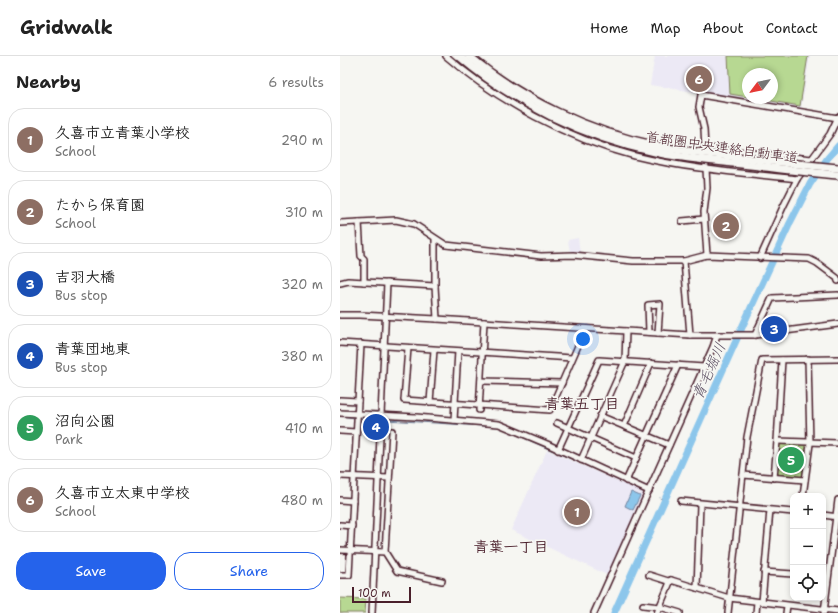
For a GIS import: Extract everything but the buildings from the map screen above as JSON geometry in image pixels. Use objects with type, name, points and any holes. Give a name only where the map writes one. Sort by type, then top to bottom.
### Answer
[{"type":"highway","name":"首都圏中央連絡自動車道","points":[[459,56],[494,83],[535,107],[574,126],[641,149],[675,156],[838,175]]},
{"type":"highway","name":"首都圏中央連絡自動車道","points":[[469,56],[498,77],[539,102],[576,120],[617,136],[673,149],[838,168]]},
{"type":"street","points":[[446,56],[482,85],[495,93],[549,123],[576,135],[634,155],[682,166],[797,179]]},
{"type":"street","points":[[707,255],[704,219],[707,188],[704,129],[699,107],[701,95],[838,117],[830,134],[797,179],[761,258]]},
{"type":"street","points":[[705,148],[812,159]]},
{"type":"street","points":[[682,221],[704,219]]},
{"type":"street","points":[[340,223],[396,220],[414,224],[446,245],[541,256],[573,256],[633,261],[684,261],[707,255],[811,260],[837,278],[838,281]]},
{"type":"street","points":[[359,222],[361,256],[364,259],[364,282]]},
{"type":"street","points":[[435,239],[437,319]]},
{"type":"street","points":[[684,261],[690,335]]},
{"type":"street","points":[[340,283],[348,281],[435,286]]},
{"type":"street","points":[[372,613],[387,283]]},
{"type":"street","points":[[754,335],[772,298],[838,295]]},
{"type":"street","points":[[649,332],[648,304],[660,304],[658,333]]},
{"type":"street","points":[[340,315],[386,316],[690,335],[754,335],[838,324]]},
{"type":"street","points":[[479,407],[484,322]]},
{"type":"street","points":[[581,460],[625,361],[626,331]]},
{"type":"street","points":[[408,348],[404,400],[455,403],[479,407],[550,410],[584,332]]},
{"type":"street","points":[[594,613],[717,335]]},
{"type":"street","points":[[340,343],[572,358]]},
{"type":"street","points":[[340,575],[349,575],[361,344]]},
{"type":"street","points":[[430,402],[434,350]]},
{"type":"street","points":[[454,420],[458,351]]},
{"type":"street","points":[[803,493],[810,441],[808,359]]},
{"type":"street","points":[[728,613],[747,437],[762,360],[838,359]]},
{"type":"street","points":[[558,450],[599,360],[704,367]]},
{"type":"street","points":[[774,478],[782,360]]},
{"type":"street","points":[[624,426],[652,363]]},
{"type":"street","points":[[626,480],[678,365]]},
{"type":"street","points":[[481,381],[562,383]]},
{"type":"street","points":[[340,400],[358,400]]},
{"type":"street","points":[[340,413],[500,424],[649,491]]},
{"type":"street","points":[[600,416],[669,445]]},
{"type":"street","points":[[557,423],[636,458]]},
{"type":"street","points":[[340,431],[356,432]]},
{"type":"street","points":[[392,431],[385,552],[398,571],[442,581]]},
{"type":"street","points":[[777,441],[838,442]]},
{"type":"street","points":[[743,475],[805,480]]},
{"type":"street","points":[[340,476],[389,478]]},
{"type":"street","points":[[340,500],[353,501]]},
{"type":"street","points":[[826,576],[837,516],[838,500]]},
{"type":"street","points":[[681,501],[790,512]]},
{"type":"street","points":[[697,588],[700,504]]},
{"type":"street","points":[[756,613],[760,602],[770,510]]},
{"type":"street","points":[[826,515],[837,516]]},
{"type":"street","points":[[340,525],[352,526]]},
{"type":"street","points":[[340,550],[385,552]]},
{"type":"street","points":[[764,572],[790,574]]},
{"type":"street","points":[[649,575],[668,581],[671,580],[729,598],[825,612],[838,611]]},
{"type":"street","points":[[657,613],[671,580]]},
{"type":"street","points":[[825,601],[825,612]]},
{"type":"street","points":[[643,605],[660,607],[680,613]]},
{"type":"street","points":[[786,613],[787,606]]},
{"type":"shaded area","points":[[655,56],[810,56],[801,109],[770,104],[778,104],[778,68],[742,68],[742,100],[650,85]]},
{"type":"shaded area","points":[[578,238],[580,253],[570,253],[568,240]]},
{"type":"shaded area","points":[[547,450],[644,493],[607,575],[511,530]]},
{"type":"green space","points":[[728,56],[808,56],[800,106],[778,102],[778,68],[742,68],[742,96],[730,94]]},
{"type":"green space","points":[[780,443],[806,443],[804,476],[802,478],[776,474]]},
{"type":"green space","points":[[340,598],[366,599],[365,613],[340,613]]},
{"type":"water","points":[[631,492],[640,496],[633,510],[625,506]]},
{"type":"waterway","name":"青毛堀川","points":[[614,613],[790,223],[810,184],[838,146]]},
{"type":"waterway","points":[[340,416],[355,418]]},
{"type":"waterway","points":[[359,418],[374,419]]},
{"type":"waterway","points":[[386,420],[499,427],[614,478]]},
{"type":"waterway","name":"青毛堀川","points":[[660,498],[664,500]]},
{"type":"place","name":"久喜市立太東中学校","points":[[699,79]]},
{"type":"place","name":"たから保育園","points":[[726,226]]},
{"type":"place","name":"吉羽大橋","points":[[774,329]]},
{"type":"place","name":"青葉団地東","points":[[376,427]]},
{"type":"place","name":"沼向公園","points":[[791,460]]},
{"type":"place","name":"久喜市立青葉小学校","points":[[577,512]]},
{"type":"district","name":"青葉五丁目","points":[[582,404]]},
{"type":"district","name":"青葉一丁目","points":[[511,547]]}]
